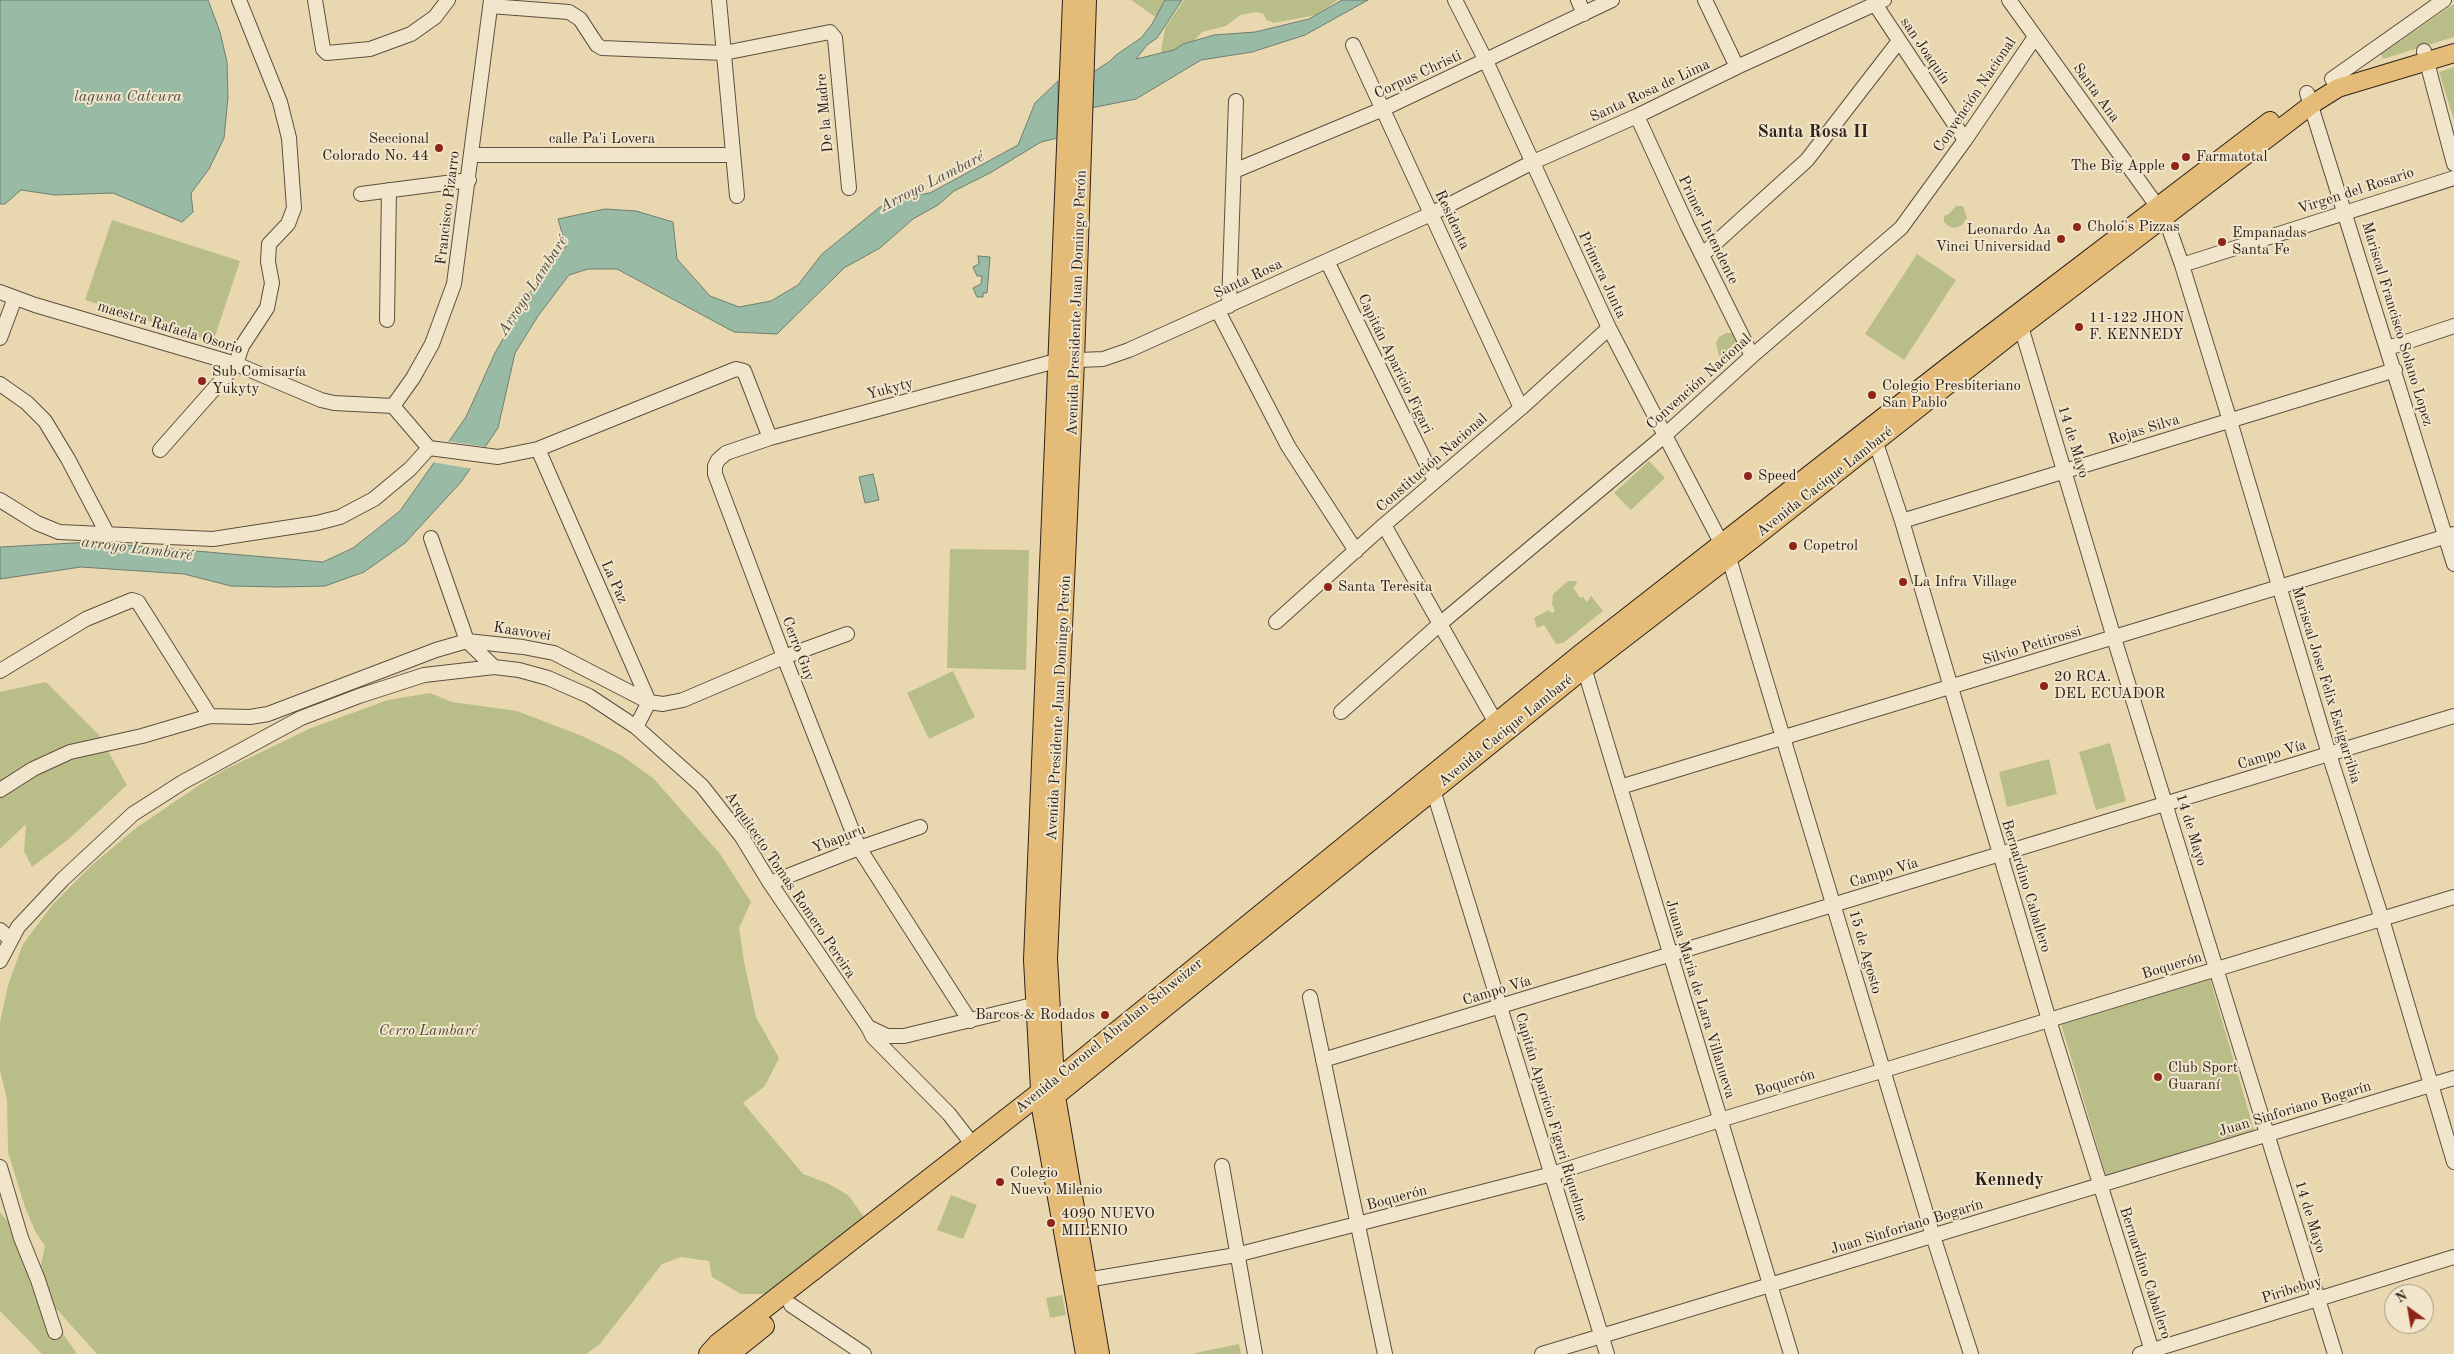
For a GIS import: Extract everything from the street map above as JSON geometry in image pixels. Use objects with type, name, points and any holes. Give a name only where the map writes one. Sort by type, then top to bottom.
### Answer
[{"type":"highway","name":"Avenida Coronel Abrahan Schweizer","points":[[719,1351],[973,1145],[1048,1094]]},
{"type":"highway","name":"Avenida Coronel Abrahan Schweizer","points":[[719,1351],[791,1305],[1048,1094]]},
{"type":"main road","name":"Avenida Presidente Juan Domingo Perón","points":[[1072,0],[1069,67],[1076,133],[1075,361],[1044,864],[1033,960],[1054,1046],[1048,1094],[1100,1354]]},
{"type":"main road","name":"Avenida Presidente Juan Domingo Perón","points":[[1044,864],[1056,361],[1076,133],[1085,58],[1087,0]]},
{"type":"main road","name":"Avenida Cacique Lambaré","points":[[2309,99],[2425,56],[2454,43]]},
{"type":"main road","name":"Avenida Cacique Lambaré","points":[[1431,782],[1725,550],[2161,211],[2309,99],[2332,79],[2425,56],[2454,54]]},
{"type":"main road","name":"Avenida Cacique Lambaré","points":[[1495,721],[1582,662]]},
{"type":"main road","name":"Avenida Coronel Abrahan Schweizer","points":[[1048,1094],[1431,782],[1495,721]]},
{"type":"main road","name":"Avenida Coronel Abrahan Schweizer","points":[[1048,1094],[1090,1051],[1431,782]]},
{"type":"main road","name":"Avenida Presidente Juan Domingo Perón","points":[[1043,1003],[1048,1094],[1068,1260],[1085,1354]]},
{"type":"main road","points":[[1054,1046],[1061,1054],[1068,1056],[1077,1056],[1090,1051]]},
{"type":"street","points":[[160,450],[236,364],[242,346],[270,301],[272,283],[268,262],[269,244],[288,224],[294,208],[290,138],[280,102],[239,0]]},
{"type":"street","points":[[315,0],[323,49],[327,53],[370,49],[411,34],[434,17],[448,0]]},
{"type":"street","points":[[719,0],[737,196]]},
{"type":"street","name":"Primera Junta","points":[[1455,0],[1486,61],[1531,163],[1609,328],[1725,550]]},
{"type":"street","points":[[1578,0],[1584,14]]},
{"type":"street","name":"Corpus Christi","points":[[1234,171],[1383,109],[1612,0]]},
{"type":"street","points":[[1705,0],[1737,67]]},
{"type":"street","name":"Santa Ana","points":[[2009,0],[2161,211]]},
{"type":"street","points":[[2332,79],[2444,0]]},
{"type":"street","name":"Santa Rosa de Lima","points":[[1432,214],[1531,163],[1637,116],[1737,67],[1880,2]]},
{"type":"street","name":"san Joaquín","points":[[1880,2],[1899,41],[1965,140]]},
{"type":"street","points":[[491,3],[571,6],[597,45],[602,48],[724,53]]},
{"type":"street","name":"Francisco Pizarro","points":[[393,406],[413,378],[432,344],[454,284],[491,3]]},
{"type":"street","name":"De la Madre","points":[[724,53],[830,32],[833,35],[848,188]]},
{"type":"street","name":"Convención Nacional","points":[[1341,712],[1441,623],[1664,436],[1752,356],[1901,228],[1965,140],[2035,36]]},
{"type":"street","points":[[1702,255],[1807,160],[1899,41]]},
{"type":"street","name":"Residenta","points":[[1353,45],[1521,408]]},
{"type":"street","points":[[2425,56],[2454,164]]},
{"type":"street","name":"Mariscal Francisco Solano Lopez","points":[[2309,99],[2395,370],[2450,535],[2454,564]]},
{"type":"street","points":[[1236,101],[1234,171],[1224,309],[1288,446],[1356,551]]},
{"type":"street","name":"Primer Intendente","points":[[1637,116],[1752,356]]},
{"type":"street","name":"calle Pa'i Lovera","points":[[471,155],[733,155]]},
{"type":"street","name":"Virgen del Rosario","points":[[2182,264],[2454,178]]},
{"type":"street","points":[[361,194],[469,180]]},
{"type":"street","points":[[387,320],[389,190]]},
{"type":"street","name":"Mariscal Jose Felix Estigarribia","points":[[2161,211],[2182,264],[2329,754],[2382,919],[2454,1162]]},
{"type":"street","name":"Santa Rosa","points":[[1075,361],[1102,359],[1129,350],[1432,214]]},
{"type":"street","name":"Capitán Aparicio Figari","points":[[1327,261],[1435,481]]},
{"type":"street","name":"maestra Rafaela Osorio","points":[[0,292],[236,364],[320,400],[334,403],[393,406]]},
{"type":"street","points":[[0,338],[15,298]]},
{"type":"street","name":"14 de Mayo","points":[[2019,321],[2114,638],[2335,1354]]},
{"type":"street","points":[[2388,348],[2454,326]]},
{"type":"street","name":"Constitución Nacional","points":[[1276,622],[1384,525],[1521,408],[1609,328]]},
{"type":"street","name":"Yukyty","points":[[718,460],[726,453],[770,438],[1056,361],[1075,361]]},
{"type":"street","points":[[393,406],[432,448],[498,457],[538,449],[736,369],[744,371],[770,438]]},
{"type":"street","name":"Rojas Silva","points":[[1902,521],[2395,370]]},
{"type":"street","points":[[0,384],[27,403],[45,421],[68,459],[108,535]]},
{"type":"street","name":"Bernardino Caballero","points":[[1873,435],[1902,521],[1999,855],[2100,1185],[2149,1353]]},
{"type":"street","points":[[0,500],[37,523],[58,532],[213,539],[340,518],[374,499],[432,448]]},
{"type":"street","name":"La Paz","points":[[538,449],[649,702]]},
{"type":"street","name":"Cerro Guy","points":[[718,460],[715,466],[716,474],[784,657],[860,848],[970,1021]]},
{"type":"street","points":[[1384,525],[1495,721]]},
{"type":"street","name":"Silvio Pettirossi","points":[[1620,787],[2450,535]]},
{"type":"street","points":[[431,538],[467,641],[494,667]]},
{"type":"street","name":"15 de Agosto","points":[[1725,550],[1784,738],[1933,1236],[1971,1354]]},
{"type":"street","points":[[0,671],[86,619],[132,600],[136,601],[210,716]]},
{"type":"street","name":"Kaavovei","points":[[0,790],[39,765],[70,752],[142,736],[210,716],[250,717],[268,714],[436,650],[467,641],[523,647],[554,653],[649,702],[663,704],[683,700],[784,657],[847,634]]},
{"type":"street","name":"Juana Maria de Lara Villanueva","points":[[1582,662],[1791,1354]]},
{"type":"street","name":"Arquitecto Tomas Romero Pereira","points":[[0,961],[18,927],[63,879],[133,814],[183,782],[272,732],[331,705],[424,675],[494,667],[518,670],[560,683],[589,696],[636,727],[712,798],[742,837],[770,883],[873,1037],[949,1114],[973,1145]]},
{"type":"street","points":[[636,727],[649,702]]},
{"type":"street","name":"Campo Vía","points":[[1324,1060],[2454,716]]},
{"type":"street","name":"Capitán Aparicio Figari Riquelme","points":[[1431,782],[1607,1354]]},
{"type":"street","name":"Ybapuru","points":[[770,883],[920,827]]},
{"type":"street","name":"Boquerón","points":[[1086,1280],[1236,1255],[1552,1174],[1720,1120],[2454,897]]},
{"type":"street","points":[[0,930],[11,940]]},
{"type":"street","points":[[1310,997],[1385,1354]]},
{"type":"street","points":[[868,1027],[887,1036],[904,1036],[1043,1003]]},
{"type":"street","name":"Juan Sinforiano Bogarín","points":[[1542,1354],[2454,1078]]},
{"type":"street","points":[[1222,1166],[1236,1255],[1255,1354]]},
{"type":"street","points":[[0,1167],[21,1238],[38,1280],[55,1332]]},
{"type":"street","name":"Piribebuy","points":[[2149,1353],[2454,1257]]},
{"type":"street","points":[[1068,1260],[1076,1274],[1086,1280]]},
{"type":"street","points":[[791,1305],[864,1354]]},
{"type":"green space","points":[[1131,0],[1167,0],[1162,13],[1154,16]]},
{"type":"green space","points":[[1184,0],[1338,0],[1316,15],[1274,23],[1266,20],[1264,14],[1256,12],[1240,15],[1226,26],[1202,32],[1185,51],[1169,56],[1161,52],[1165,28]]},
{"type":"green space","points":[[2454,4],[2454,37],[2383,59],[2381,54]]},
{"type":"green space","points":[[2454,67],[2454,120],[2439,72]]},
{"type":"green space","points":[[1956,206],[1963,206],[1967,218],[1962,225],[1955,228],[1950,227],[1944,222],[1944,216],[1950,213]]},
{"type":"green space","points":[[112,220],[240,261],[213,342],[85,300]]},
{"type":"green space","points":[[1917,254],[1956,280],[1904,360],[1865,334]]},
{"type":"green space","points":[[1726,333],[1735,333],[1743,345],[1735,357],[1719,357],[1716,343],[1719,337]]},
{"type":"green space","points":[[1649,461],[1665,478],[1631,510],[1614,493]]},
{"type":"green space","points":[[950,549],[1029,550],[1026,670],[947,668]]},
{"type":"green space","points":[[1568,581],[1576,581],[1577,584],[1573,587],[1580,598],[1583,597],[1587,602],[1591,596],[1603,611],[1563,643],[1556,644],[1544,625],[1537,628],[1534,618],[1549,610],[1552,613],[1555,611],[1552,604],[1553,594]]},
{"type":"green space","points":[[953,671],[975,717],[929,739],[907,693]]},
{"type":"green space","points":[[46,682],[99,735],[127,785],[70,838],[32,867],[24,851],[26,824],[0,849],[0,692]]},
{"type":"green space","name":"Cerro Lambaré","points":[[430,693],[452,702],[517,711],[582,736],[621,755],[654,779],[720,854],[751,902],[739,928],[744,961],[756,1017],[779,1058],[765,1086],[743,1103],[803,1174],[827,1183],[848,1195],[864,1217],[849,1236],[774,1294],[741,1294],[712,1277],[709,1261],[681,1257],[662,1264],[600,1344],[586,1354],[97,1354],[52,1304],[62,1332],[77,1354],[42,1354],[0,1311],[0,1212],[27,1244],[40,1269],[45,1246],[35,1231],[25,1207],[8,1152],[7,1100],[0,1070],[0,1022],[8,985],[23,944],[53,904],[92,865],[136,828],[198,786],[226,769],[311,728],[388,700]]},
{"type":"green space","points":[[2110,743],[2126,801],[2096,810],[2079,752]]},
{"type":"green space","points":[[2049,759],[2057,794],[2007,807],[1999,772]]},
{"type":"green space","name":"Club Sport Guaraní","points":[[2210,979],[2254,1130],[2106,1175],[2061,1024]]},
{"type":"green space","points":[[951,1195],[977,1205],[963,1239],[937,1230]]},
{"type":"green space","points":[[1062,1295],[1066,1315],[1050,1318],[1046,1298]]},
{"type":"green space","points":[[1239,1344],[1241,1354],[1195,1354],[1195,1353]]},
{"type":"water","name":"laguna Cateura","points":[[0,0],[208,0],[220,32],[227,62],[228,97],[224,138],[209,169],[191,193],[193,212],[182,222],[113,193],[55,195],[21,190],[5,204],[0,204]]},
{"type":"water","points":[[1165,0],[1182,0],[1157,38],[1147,45],[1136,59],[1174,50],[1183,44],[1214,35],[1255,32],[1309,19],[1342,0],[1368,0],[1305,35],[1252,52],[1201,60],[1136,99],[1091,108],[1093,72],[1141,38],[1152,24]]},
{"type":"water","name":"arroyo Lambaré","points":[[1058,81],[1058,138],[1041,142],[990,173],[954,191],[938,205],[913,219],[880,248],[844,268],[777,334],[734,332],[617,269],[588,269],[569,275],[538,316],[515,353],[498,428],[461,482],[405,543],[364,572],[325,586],[279,587],[231,586],[184,574],[81,567],[0,579],[0,547],[92,542],[323,562],[353,548],[400,511],[466,417],[495,353],[528,295],[566,246],[558,219],[605,209],[636,211],[673,222],[677,259],[710,296],[739,307],[771,301],[798,285],[822,254],[880,207],[907,196],[930,193],[1018,145],[1035,103]]},
{"type":"water","points":[[978,256],[990,257],[987,293],[983,293],[983,297],[977,297],[973,288],[981,284],[982,276],[977,276],[973,267],[979,264]]},
{"type":"water","points":[[873,474],[879,500],[865,503],[859,477]]},
{"type":"pier","points":[[446,441],[487,447],[473,469],[432,462]]},
{"type":"place","name":"Seccional Colorado No. 44","points":[[439,148]]},
{"type":"place","name":"Farmatotal","points":[[2186,157]]},
{"type":"place","name":"The Big Apple","points":[[2175,166]]},
{"type":"place","name":"Cholo's Pizzas","points":[[2077,227]]},
{"type":"place","name":"Leonardo Aa Vinci Universidad","points":[[2061,239]]},
{"type":"place","name":"Empanadas Santa Fe","points":[[2222,242]]},
{"type":"place","name":"11-122 JHON F. KENNEDY","points":[[2079,327]]},
{"type":"place","name":"Sub Comisaría Yukyty","points":[[202,381]]},
{"type":"place","name":"Colegio Presbiteriano San Pablo","points":[[1872,395]]},
{"type":"place","name":"Speed","points":[[1748,476]]},
{"type":"place","name":"Copetrol","points":[[1793,546]]},
{"type":"place","name":"La Infra Village","points":[[1903,582]]},
{"type":"place","name":"Santa Teresita","points":[[1328,587]]},
{"type":"place","name":"20 RCA. DEL ECUADOR","points":[[2044,686]]},
{"type":"place","name":"Barcos & Rodados","points":[[1105,1015]]},
{"type":"place","name":"Club Sport Guaraní","points":[[2158,1077]]},
{"type":"place","name":"Colegio Nuevo Milenio","points":[[1000,1182]]},
{"type":"place","name":"4090 NUEVO MILENIO","points":[[1051,1223]]},
{"type":"district","name":"Santa Rosa II","points":[[1813,132]]},
{"type":"district","name":"Kennedy","points":[[2009,1180]]},
{"type":"water label","name":"Arroyo Lambaré","points":[[932,182]]},
{"type":"water label","name":"Arroyo Lambaré","points":[[533,286]]}]
